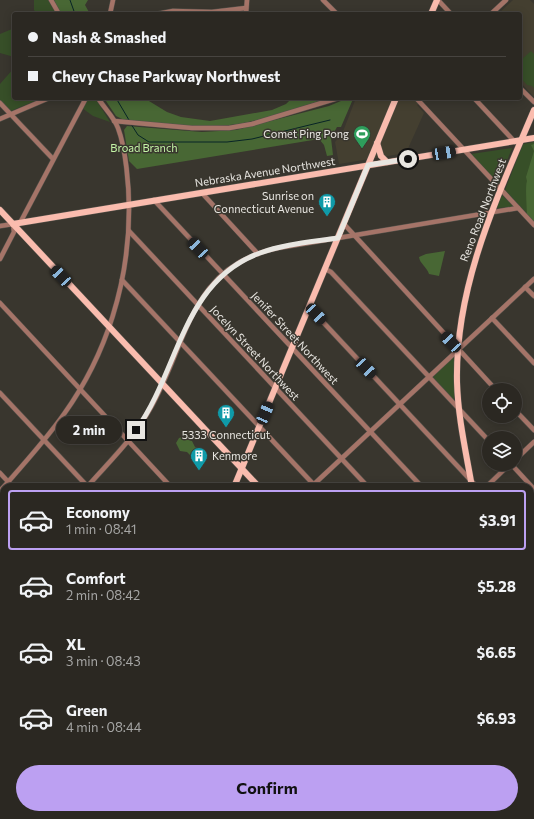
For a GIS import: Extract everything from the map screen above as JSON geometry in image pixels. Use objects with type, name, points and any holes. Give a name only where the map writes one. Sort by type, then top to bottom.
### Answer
[{"type":"main road","points":[[432,12],[438,0]]},
{"type":"main road","points":[[236,483],[395,100]]},
{"type":"main road","name":"Reno Road Northwest","points":[[472,483],[459,410],[457,384],[461,320],[468,283],[479,244],[534,110]]},
{"type":"main road","name":"Nebraska Avenue Northwest","points":[[13,224],[534,138]]},
{"type":"main road","points":[[377,143],[381,156],[387,162]]},
{"type":"main road","points":[[0,210],[255,483]]},
{"type":"street","points":[[51,0],[59,12]]},
{"type":"street","points":[[110,12],[113,0]]},
{"type":"street","points":[[246,12],[247,0]]},
{"type":"street","points":[[323,0],[334,12]]},
{"type":"street","points":[[438,0],[449,12]]},
{"type":"street","points":[[493,12],[506,0]]},
{"type":"street","points":[[168,12],[208,12],[246,8]]},
{"type":"street","points":[[522,90],[534,102]]},
{"type":"street","points":[[0,119],[44,100]]},
{"type":"street","points":[[20,223],[85,100]]},
{"type":"street","points":[[0,473],[8,481],[62,418],[80,390],[96,359],[109,327],[122,280],[128,232],[129,205],[120,138],[114,121],[99,100]]},
{"type":"street","points":[[114,121],[192,128],[229,128],[252,124],[331,100]]},
{"type":"street","points":[[418,100],[534,225]]},
{"type":"street","points":[[476,100],[515,142]]},
{"type":"street","points":[[0,103],[53,159]]},
{"type":"street","points":[[202,193],[258,254]]},
{"type":"street","name":"Jenifer Street Northwest","points":[[154,200],[418,483]]},
{"type":"street","points":[[91,483],[147,415],[197,304],[208,289],[223,274],[240,262],[258,254],[278,248],[518,208]]},
{"type":"street","points":[[0,258],[14,232],[13,224]]},
{"type":"street","name":"Nebraska Avenue Northwest","points":[[0,226],[13,224]]},
{"type":"street","points":[[344,224],[352,236],[490,383]]},
{"type":"street","name":"Jocelyn Street Northwest","points":[[128,232],[364,483]]},
{"type":"street","points":[[325,269],[331,272],[482,434]]},
{"type":"street","points":[[316,483],[534,279]]},
{"type":"street","points":[[122,280],[260,426],[310,483]]},
{"type":"street","points":[[526,287],[534,296]]},
{"type":"street","points":[[0,303],[168,483]]},
{"type":"street","points":[[309,307],[400,404],[471,483]]},
{"type":"street","points":[[492,318],[534,363]]},
{"type":"street","points":[[0,393],[84,483]]},
{"type":"street","points":[[522,417],[534,430]]},
{"type":"street","points":[[522,453],[534,442]]},
{"type":"street","points":[[490,483],[503,471]]},
{"type":"street","points":[[517,471],[528,483]]},
{"type":"shaded area","points":[[513,0],[530,0],[534,4],[534,97],[522,84],[522,12],[500,12]]},
{"type":"shaded area","points":[[355,100],[423,100],[417,105],[424,113],[406,153],[339,164],[335,142],[342,134]]},
{"type":"green space","points":[[34,0],[48,0],[55,12],[36,12],[34,10]]},
{"type":"green space","points":[[54,0],[88,0],[85,5],[89,12],[60,12]]},
{"type":"green space","points":[[12,29],[12,56],[0,53],[0,34]]},
{"type":"green space","points":[[531,51],[534,54],[534,88],[527,85],[522,79],[522,59]]},
{"type":"green space","points":[[12,70],[12,100],[37,100],[11,111],[0,100],[0,84]]},
{"type":"green space","points":[[87,100],[96,100],[110,122],[93,116],[82,108]]},
{"type":"green space","name":"Broad Branch","points":[[105,100],[147,100],[167,112],[181,117],[210,121],[272,110],[286,104],[290,100],[323,100],[272,116],[238,124],[194,126],[122,119],[116,116]]},
{"type":"green space","name":"Broad Branch","points":[[343,100],[353,100],[341,127],[337,127],[331,138],[333,155],[327,156],[324,145],[319,139],[137,169],[129,161],[124,130],[127,126],[202,132],[236,130],[329,106]]},
{"type":"green space","points":[[534,142],[534,221],[505,190],[523,144]]},
{"type":"green space","points":[[534,144],[534,151],[531,145]]},
{"type":"green space","points":[[512,148],[498,184],[471,154]]},
{"type":"green space","points":[[534,151],[534,222],[527,215],[526,177]]},
{"type":"green space","points":[[502,195],[512,205],[512,207],[496,208]]},
{"type":"green space","points":[[445,251],[439,276],[429,274],[419,257],[426,254]]},
{"type":"green space","points":[[453,357],[455,359],[454,400],[433,377]]},
{"type":"green space","points":[[182,437],[192,441],[195,447],[203,450],[204,462],[198,458],[195,460],[187,452],[180,451],[176,443],[179,438]]},
{"type":"waterway","name":"Broad Branch","points":[[70,0],[74,12]]},
{"type":"waterway","name":"Broad Branch","points":[[117,100],[129,120]]},
{"type":"waterway","name":"Broad Branch","points":[[131,124],[138,135],[149,142],[227,142],[252,139],[330,120]]},
{"type":"place","name":"Comet Ping Pong","points":[[362,149]]},
{"type":"place","name":"Sunrise on Connecticut Avenue","points":[[327,217]]},
{"type":"place","name":"5333 Connecticut","points":[[226,428]]},
{"type":"place","name":"Kenmore","points":[[199,471]]},
{"type":"route","points":[[136,430],[147,415],[157,396],[195,308],[216,280],[240,262],[270,249],[338,238],[368,165],[408,159]]}]
